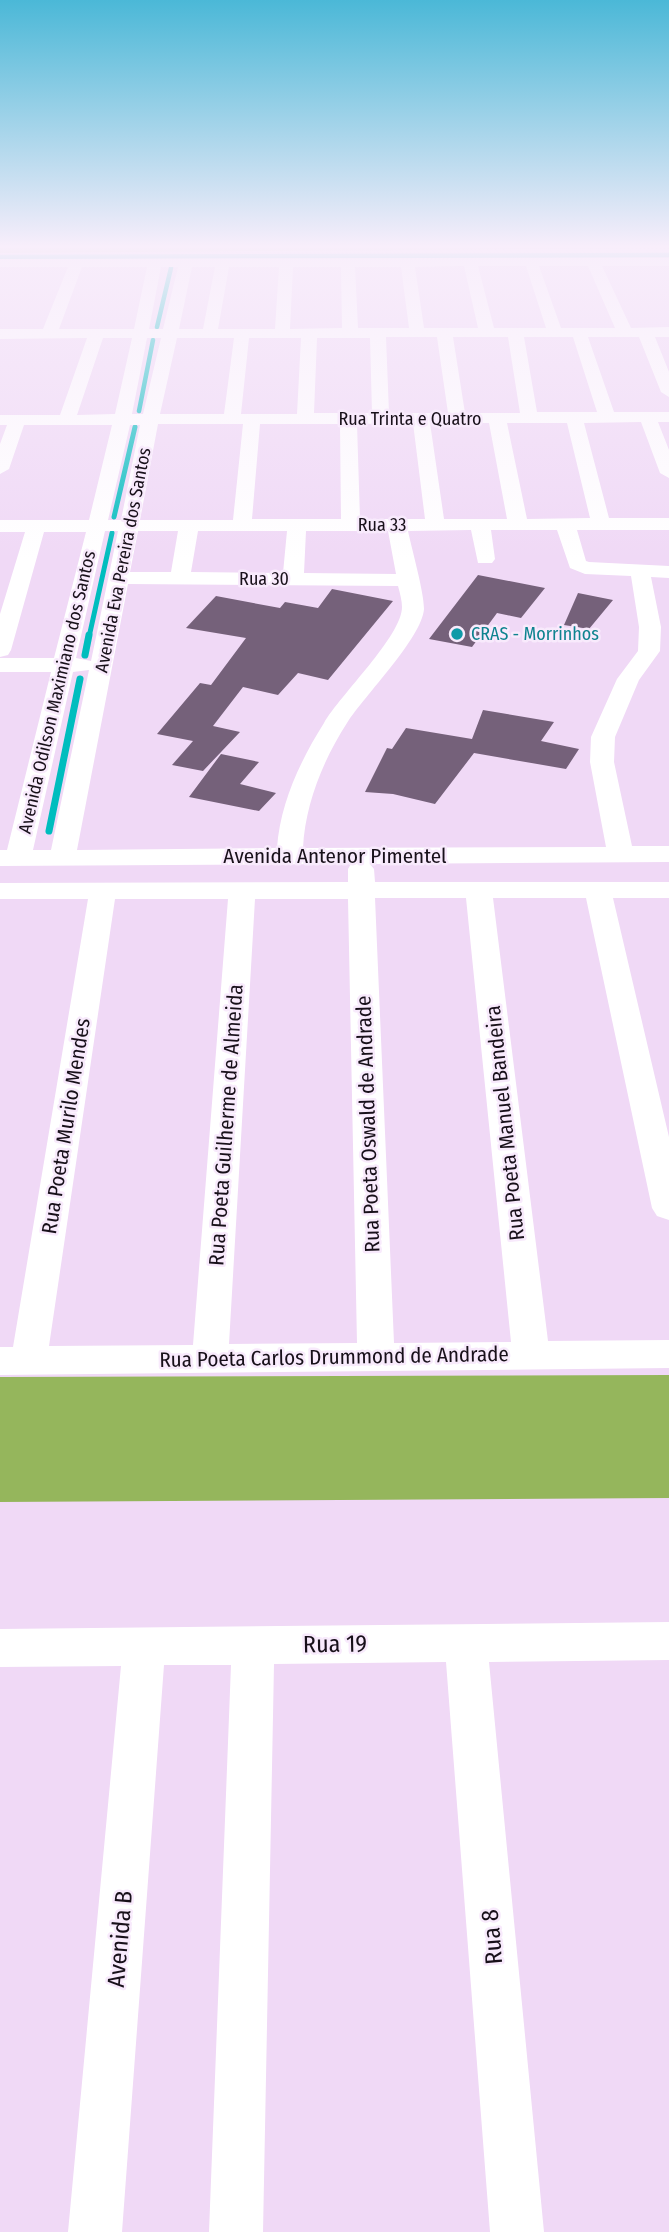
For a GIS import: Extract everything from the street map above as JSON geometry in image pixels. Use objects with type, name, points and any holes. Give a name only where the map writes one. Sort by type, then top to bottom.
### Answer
[{"type":"street","points":[[67,420],[90,352]]},
{"type":"street","name":"Avenida Eva Pereira dos Santos","points":[[95,526],[122,420],[135,352]]},
{"type":"street","name":"Avenida Eva Pereira dos Santos","points":[[63,857],[166,352]]},
{"type":"street","points":[[232,419],[240,352]]},
{"type":"street","points":[[305,419],[308,352]]},
{"type":"street","points":[[379,352],[381,419]]},
{"type":"street","points":[[447,352],[457,418]]},
{"type":"street","points":[[518,352],[529,418]]},
{"type":"street","points":[[586,352],[607,418]]},
{"type":"street","points":[[653,352],[669,392]]},
{"type":"street","name":"Rua Trinta e Quatro","points":[[9,420],[669,417]]},
{"type":"street","points":[[497,418],[518,524]]},
{"type":"street","points":[[574,418],[601,524]]},
{"type":"street","points":[[648,418],[669,473]]},
{"type":"street","points":[[242,525],[252,419]]},
{"type":"street","points":[[348,419],[351,525]]},
{"type":"street","points":[[421,419],[435,524]]},
{"type":"street","points":[[0,468],[9,420]]},
{"type":"street","points":[[480,524],[485,559]]},
{"type":"street","points":[[565,524],[577,564],[595,570],[641,576],[669,575],[660,524]]},
{"type":"street","name":"Rua 33","points":[[0,526],[660,524]]},
{"type":"street","points":[[180,579],[189,525]]},
{"type":"street","points":[[293,579],[298,525]]},
{"type":"street","points":[[290,856],[292,821],[314,764],[335,723],[407,629],[413,609],[397,525]]},
{"type":"street","points":[[0,650],[36,526]]},
{"type":"street","name":"Avenida Odilson Maximiano dos Santos","points":[[9,858],[64,665],[95,526]]},
{"type":"street","points":[[621,854],[602,762],[603,737],[628,679],[649,651],[650,627],[641,576]]},
{"type":"street","name":"Rua 30","points":[[120,578],[408,579]]},
{"type":"street","points":[[0,665],[102,664]]},
{"type":"street","name":"Avenida Antenor Pimentel","points":[[9,858],[669,854]]},
{"type":"street","name":"Rua Poeta Oswald de Andrade","points":[[362,856],[376,1357]]},
{"type":"street","name":"Rua Poeta Manuel Bandeira","points":[[479,890],[531,1355]]},
{"type":"street","points":[[598,890],[669,1208]]},
{"type":"street","points":[[0,891],[669,890]]},
{"type":"street","name":"Rua Poeta Murilo Mendes","points":[[15,1361],[103,891]]},
{"type":"street","name":"Rua Poeta Guilherme de Almeida","points":[[209,1359],[242,891]]},
{"type":"street","name":"Rua Poeta Carlos Drummond de Andrade","points":[[15,1361],[669,1354]]},
{"type":"street","name":"Rua 19","points":[[0,1648],[669,1641]]},
{"type":"street","name":"Rua 8","points":[[466,1643],[517,2232]]},
{"type":"street","points":[[236,2232],[253,1645]]},
{"type":"street","name":"Avenida B","points":[[95,2232],[144,1647]]},
{"type":"green space","points":[[669,1375],[669,1498],[0,1502],[0,1377]]},
{"type":"building","points":[[478,575],[545,588],[521,618],[497,613],[472,647],[429,639]]},
{"type":"building","points":[[332,589],[393,601],[328,680],[298,673],[278,695],[243,687],[213,726],[240,732],[203,771],[172,765],[193,741],[157,734],[200,683],[211,685],[246,638],[186,628],[216,596],[280,608],[285,602],[318,608]]},
{"type":"building","points":[[578,593],[613,600],[589,629],[564,625]]},
{"type":"building","points":[[483,710],[554,722],[541,741],[579,749],[566,769],[474,753],[435,804],[393,794],[365,792],[387,748],[392,749],[406,728],[472,739]]},
{"type":"building","points":[[221,754],[259,762],[240,784],[276,793],[259,811],[189,797]]},
{"type":"waterway","points":[[139,411],[151,352]]},
{"type":"waterway","points":[[114,517],[135,427]]},
{"type":"waterway","points":[[89,637],[112,533]]},
{"type":"waterway","points":[[85,655],[89,635]]},
{"type":"waterway","points":[[49,831],[80,679]]},
{"type":"place","name":"CRAS - Morrinhos","points":[[457,634]]}]
